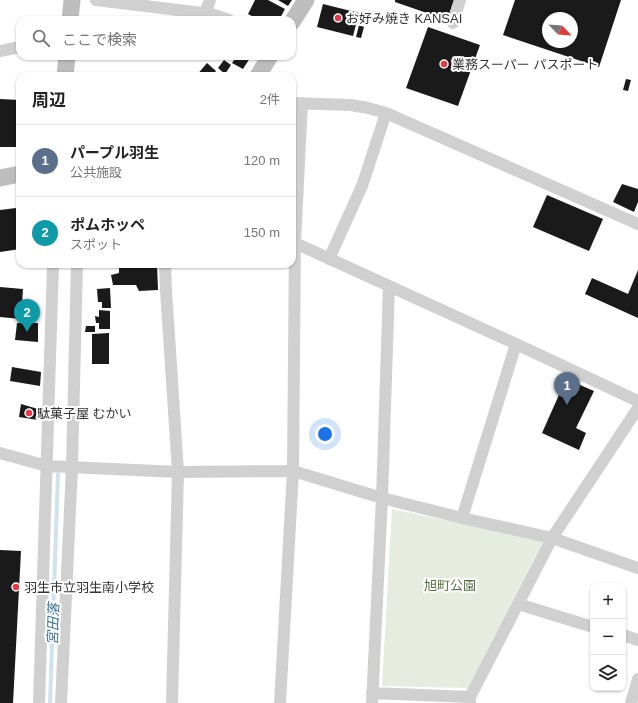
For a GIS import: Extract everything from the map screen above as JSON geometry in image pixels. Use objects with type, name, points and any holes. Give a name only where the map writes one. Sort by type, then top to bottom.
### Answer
[{"type":"main road","points":[[70,16],[72,0]]},
{"type":"main road","points":[[296,16],[306,0]]},
{"type":"main road","points":[[65,72],[67,60]]},
{"type":"main road","points":[[260,72],[268,60]]},
{"type":"main road","points":[[0,178],[16,175]]},
{"type":"street","points":[[96,0],[205,13],[217,16]]},
{"type":"street","points":[[205,13],[210,0]]},
{"type":"street","points":[[453,23],[460,0]]},
{"type":"street","points":[[0,51],[16,49]]},
{"type":"street","points":[[296,173],[297,103],[350,105],[386,113],[638,224]]},
{"type":"street","points":[[329,259],[362,186],[386,113]]},
{"type":"street","points":[[296,243],[638,401]]},
{"type":"street","points":[[39,703],[53,268]]},
{"type":"street","points":[[61,703],[72,467],[77,268]]},
{"type":"street","points":[[165,268],[178,472],[172,703]]},
{"type":"street","points":[[280,703],[293,470],[295,268]]},
{"type":"street","points":[[389,286],[382,498],[372,698],[470,700],[552,538],[638,408]]},
{"type":"street","points":[[462,518],[516,344]]},
{"type":"street","points":[[0,452],[47,466],[178,472],[293,470],[382,498],[552,538],[638,568]]},
{"type":"street","points":[[518,604],[590,625]]},
{"type":"street","points":[[626,637],[638,640]]},
{"type":"street","points":[[631,703],[638,679]]},
{"type":"green space","name":"旭町公園","points":[[392,509],[543,541],[468,688],[382,686]]},
{"type":"building","points":[[255,0],[268,0],[285,9],[281,16],[252,16],[248,14]]},
{"type":"building","points":[[278,0],[292,0],[288,6]]},
{"type":"building","points":[[395,0],[454,0],[447,20],[395,2]]},
{"type":"building","points":[[515,0],[621,0],[599,67],[503,35]]},
{"type":"building","points":[[323,4],[359,13],[353,36],[317,27]]},
{"type":"building","points":[[359,25],[364,27],[361,38],[356,37]]},
{"type":"building","points":[[428,27],[480,45],[458,106],[406,88]]},
{"type":"building","points":[[224,60],[231,65],[226,72],[223,72],[218,68]]},
{"type":"building","points":[[234,60],[249,60],[243,69],[232,63]]},
{"type":"building","points":[[207,63],[216,71],[215,72],[199,72]]},
{"type":"building","points":[[626,79],[631,80],[628,91],[623,90]]},
{"type":"building","points":[[0,99],[16,100],[16,147],[0,147]]},
{"type":"building","points":[[622,184],[638,189],[638,202],[634,212],[613,202]]},
{"type":"building","points":[[547,195],[603,219],[589,251],[533,227]]},
{"type":"building","points":[[16,208],[16,250],[0,252],[0,210]]},
{"type":"building","points":[[119,268],[157,268],[158,290],[139,291],[136,285],[113,285],[111,275],[119,273]]},
{"type":"building","points":[[638,270],[638,318],[585,294],[592,278],[628,294]]},
{"type":"building","points":[[0,287],[23,289],[21,319],[0,317]]},
{"type":"building","points":[[110,288],[111,308],[102,308],[102,302],[98,302],[97,289]]},
{"type":"building","points":[[99,310],[110,311],[110,329],[99,329],[99,323],[96,323],[95,316],[99,317]]},
{"type":"building","points":[[17,323],[38,323],[38,342],[15,340]]},
{"type":"building","points":[[86,326],[95,326],[95,332],[85,332]]},
{"type":"building","points":[[109,333],[109,364],[92,364],[92,334]]},
{"type":"building","points":[[12,367],[41,372],[40,386],[10,381]]},
{"type":"building","points":[[566,379],[594,391],[576,428],[586,433],[579,450],[542,433]]},
{"type":"building","name":"駄菓子屋 むかい","points":[[21,404],[38,409],[38,420],[19,417]]},
{"type":"building","points":[[0,550],[21,551],[13,703],[0,703]]},
{"type":"waterway","name":"宮田落","points":[[50,703],[58,474]]},
{"type":"place","name":"お好み焼き KANSAI","points":[[338,18]]},
{"type":"place","name":"業務スーパー パスポート","points":[[444,64]]},
{"type":"place","name":"ポムホッペ","points":[[27,332]]},
{"type":"place","name":"パープル羽生","points":[[567,405]]},
{"type":"place","name":"駄菓子屋 むかい","points":[[29,413]]},
{"type":"place","name":"羽生市立羽生南小学校","points":[[16,587]]}]
